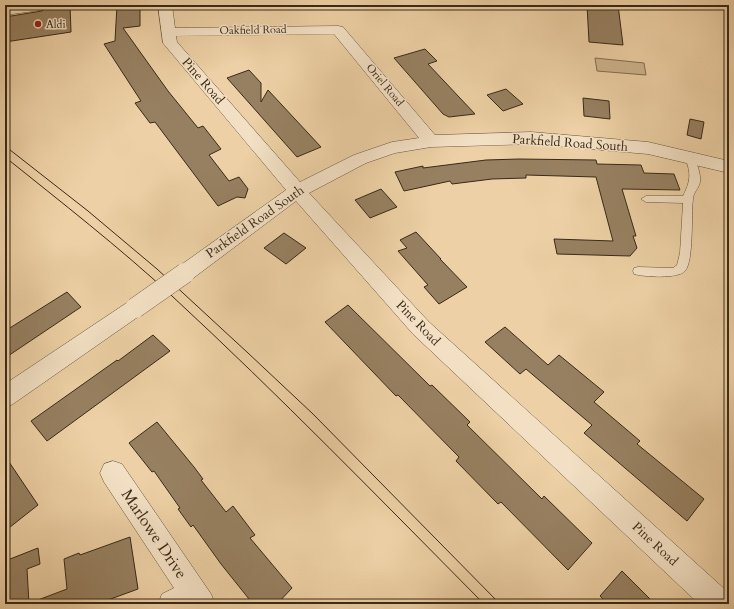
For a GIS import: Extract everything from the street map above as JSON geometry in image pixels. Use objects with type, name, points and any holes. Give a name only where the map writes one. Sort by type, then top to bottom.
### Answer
[{"type":"street","name":"Pine Road","points":[[165,5],[170,43],[297,191],[421,328],[720,604]]},
{"type":"street","name":"Oakfield Road","points":[[168,32],[338,30]]},
{"type":"street","name":"Oriel Road","points":[[338,30],[431,141]]},
{"type":"street","name":"Parkfield Road South","points":[[5,397],[135,308],[297,191],[360,159],[392,148],[431,141],[531,138],[648,148],[729,167]]},
{"type":"street","name":"Marlowe Drive","points":[[113,473],[189,601]]},
{"type":"lane","points":[[5,13],[39,8]]},
{"type":"lane","points":[[638,271],[673,272],[682,267],[685,254],[688,200],[695,182],[693,165],[690,158]]},
{"type":"lane","points":[[646,199],[688,200]]},
{"type":"shaded area","points":[[595,58],[644,63],[646,75],[597,71]]},
{"type":"building","name":"Aldi","points":[[43,5],[70,5],[71,32],[5,42],[5,17],[42,11],[44,9]]},
{"type":"building","points":[[117,5],[140,5],[140,26],[123,28],[168,91],[198,128],[203,126],[221,149],[209,155],[229,181],[239,177],[248,189],[245,198],[237,197],[218,206],[155,122],[150,123],[135,103],[141,101],[104,44],[115,41]]},
{"type":"building","points":[[587,5],[618,5],[623,45],[589,42]]},
{"type":"building","points":[[425,49],[437,61],[428,64],[475,114],[449,117],[443,114],[394,58]]},
{"type":"building","points":[[249,70],[261,83],[261,102],[268,90],[321,147],[297,157],[227,78]]},
{"type":"building","points":[[506,89],[523,104],[503,111],[487,95]]},
{"type":"building","points":[[583,98],[609,101],[610,119],[584,116]]},
{"type":"building","points":[[690,119],[704,122],[701,139],[687,135]]},
{"type":"building","points":[[486,160],[596,160],[597,164],[641,165],[644,173],[674,174],[680,190],[622,189],[636,236],[633,236],[637,248],[630,256],[557,254],[554,239],[613,241],[596,177],[526,175],[526,178],[492,179],[452,184],[450,181],[404,191],[395,172],[423,166],[423,168]]},
{"type":"building","points":[[381,189],[397,207],[370,218],[355,200]]},
{"type":"building","points":[[416,232],[467,287],[439,304],[424,287],[428,285],[398,251],[407,248],[400,240]]},
{"type":"building","points":[[284,233],[306,248],[286,264],[264,248]]},
{"type":"building","points":[[67,292],[81,307],[5,358],[5,331]]},
{"type":"building","points":[[348,305],[430,386],[432,385],[470,422],[467,425],[542,499],[544,496],[592,543],[568,570],[501,502],[498,504],[456,461],[459,457],[398,395],[396,396],[325,322]]},
{"type":"building","points":[[505,327],[548,365],[559,355],[604,392],[594,402],[640,441],[637,444],[704,499],[687,521],[584,433],[592,425],[526,369],[520,374],[485,342]]},
{"type":"building","points":[[153,335],[170,351],[47,441],[31,421]]},
{"type":"building","points":[[157,422],[194,467],[203,479],[201,480],[226,512],[233,506],[255,535],[250,538],[292,588],[277,604],[253,604],[221,564],[193,525],[191,527],[178,509],[180,508],[154,471],[152,472],[129,443]]},
{"type":"building","points":[[5,456],[38,505],[5,531]]},
{"type":"building","points":[[130,537],[138,589],[97,604],[30,603],[67,589],[64,559],[79,553],[80,555]]},
{"type":"building","points":[[38,548],[40,564],[27,569],[29,604],[5,604],[5,561]]},
{"type":"building","points":[[622,571],[655,604],[608,604],[600,596]]},
{"type":"tram line","points":[[5,146],[88,211],[157,269],[248,353],[313,414],[500,604]]},
{"type":"tram line","points":[[5,157],[111,242],[212,333],[291,410],[484,604]]},
{"type":"place","name":"Aldi","points":[[38,24]]}]
